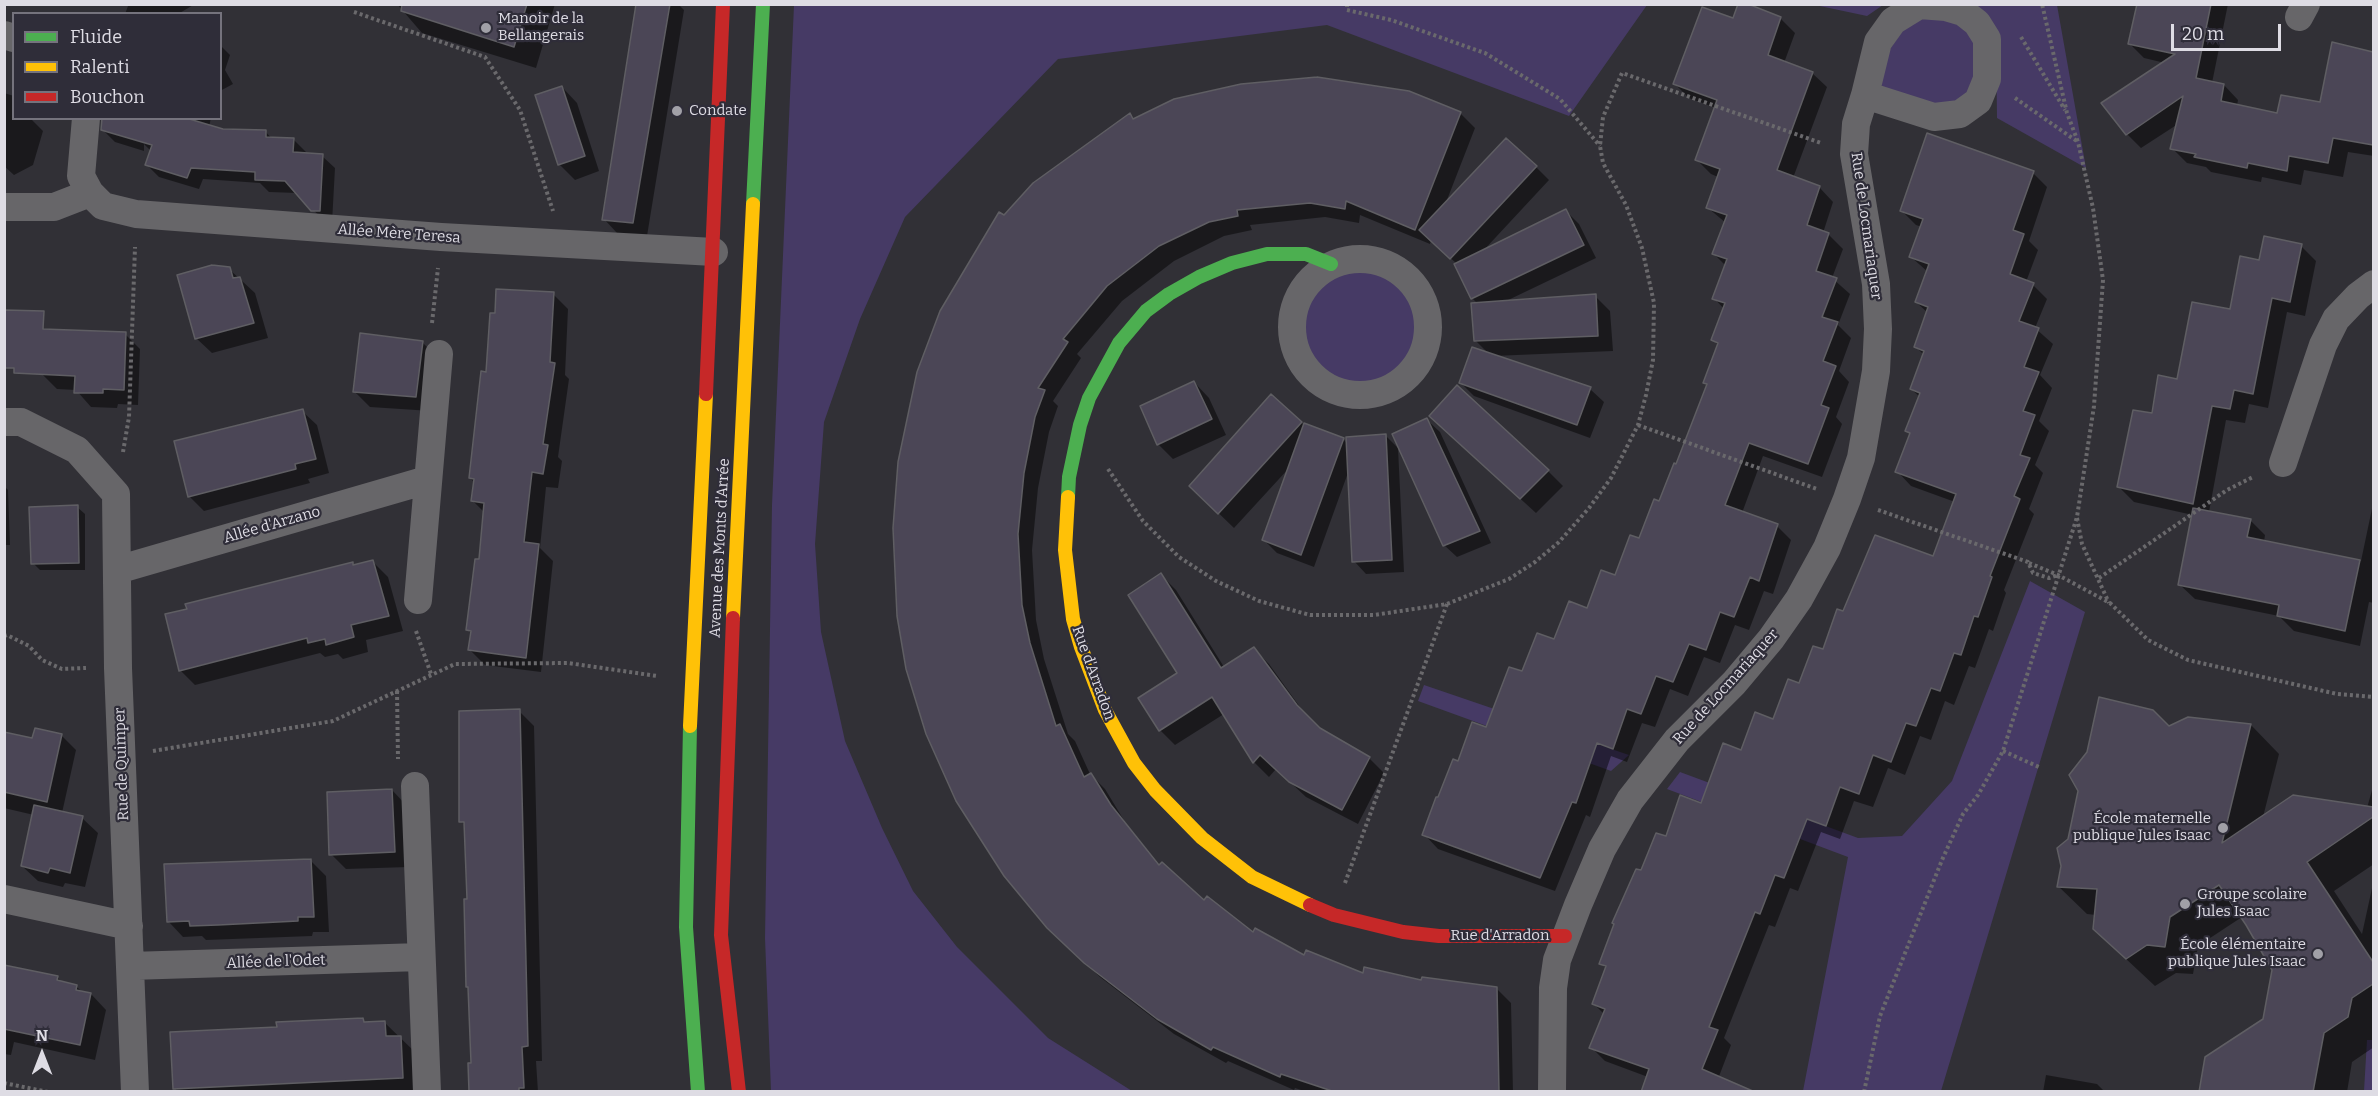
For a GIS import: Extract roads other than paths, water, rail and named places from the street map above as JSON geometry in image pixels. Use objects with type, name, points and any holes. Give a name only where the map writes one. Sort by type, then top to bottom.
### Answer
[{"type":"street","name":"Avenue des Monts d'Arrée","points":[[698,1092],[686,927],[691,682],[714,252],[723,4]]},
{"type":"street","name":"Avenue des Monts d'Arrée","points":[[739,1092],[721,935],[727,735],[763,4]]},
{"type":"street","name":"Rue de Locmariaquer","points":[[1552,1092],[1553,988],[1557,960],[1602,849],[1630,800],[1677,740],[1734,683],[1771,639],[1799,599],[1827,548],[1848,499],[1861,458],[1876,371],[1878,329],[1876,284],[1854,154],[1857,124],[1878,42],[1893,21],[1919,5],[1946,7],[1963,12],[1977,23],[1987,39],[1987,79],[1978,101],[1960,114],[1934,117],[1865,96]]},
{"type":"street","points":[[4,207],[54,207],[90,193],[81,176],[86,120]]},
{"type":"street","name":"Allée Mère Teresa","points":[[90,193],[103,206],[136,214],[441,237],[714,252]]},
{"type":"street","name":"Rue d'Arradon","points":[[1331,264],[1306,254],[1267,254],[1232,262],[1169,294],[1146,311],[1119,343],[1089,398],[1074,450],[1066,515],[1065,550],[1070,595],[1081,647],[1100,700],[1134,763],[1155,790],[1195,831],[1219,852],[1260,881],[1286,895],[1334,915],[1403,932],[1439,936],[1565,936]]},
{"type":"street","points":[[1354,258],[1378,260],[1400,270],[1417,287],[1427,308],[1429,332],[1423,356],[1409,375],[1390,389],[1367,395],[1342,393],[1321,384],[1304,367],[1293,345],[1291,321],[1297,298],[1311,278],[1331,264],[1354,258]]},
{"type":"street","points":[[2283,463],[2323,345],[2336,320],[2358,296],[2373,284]]},
{"type":"street","points":[[418,600],[439,354]]},
{"type":"street","name":"Rue de Quimper","points":[[4,422],[21,422],[77,450],[116,494],[118,668],[135,1092]]},
{"type":"street","name":"Allée d'Arzano","points":[[117,570],[427,480]]},
{"type":"street","points":[[415,786],[428,1092]]},
{"type":"street","points":[[4,899],[129,926]]},
{"type":"street","name":"Allée de l'Odet","points":[[130,966],[421,957]]},
{"type":"place","name":"Manoir de la Bellangerais","points":[[486,28]]},
{"type":"place","name":"Condate","points":[[677,111]]},
{"type":"place","name":"École maternelle publique Jules Isaac","points":[[2223,828]]},
{"type":"place","name":"Groupe scolaire Jules Isaac","points":[[2185,904]]},
{"type":"place","name":"École élémentaire publique Jules Isaac","points":[[2318,954]]}]
